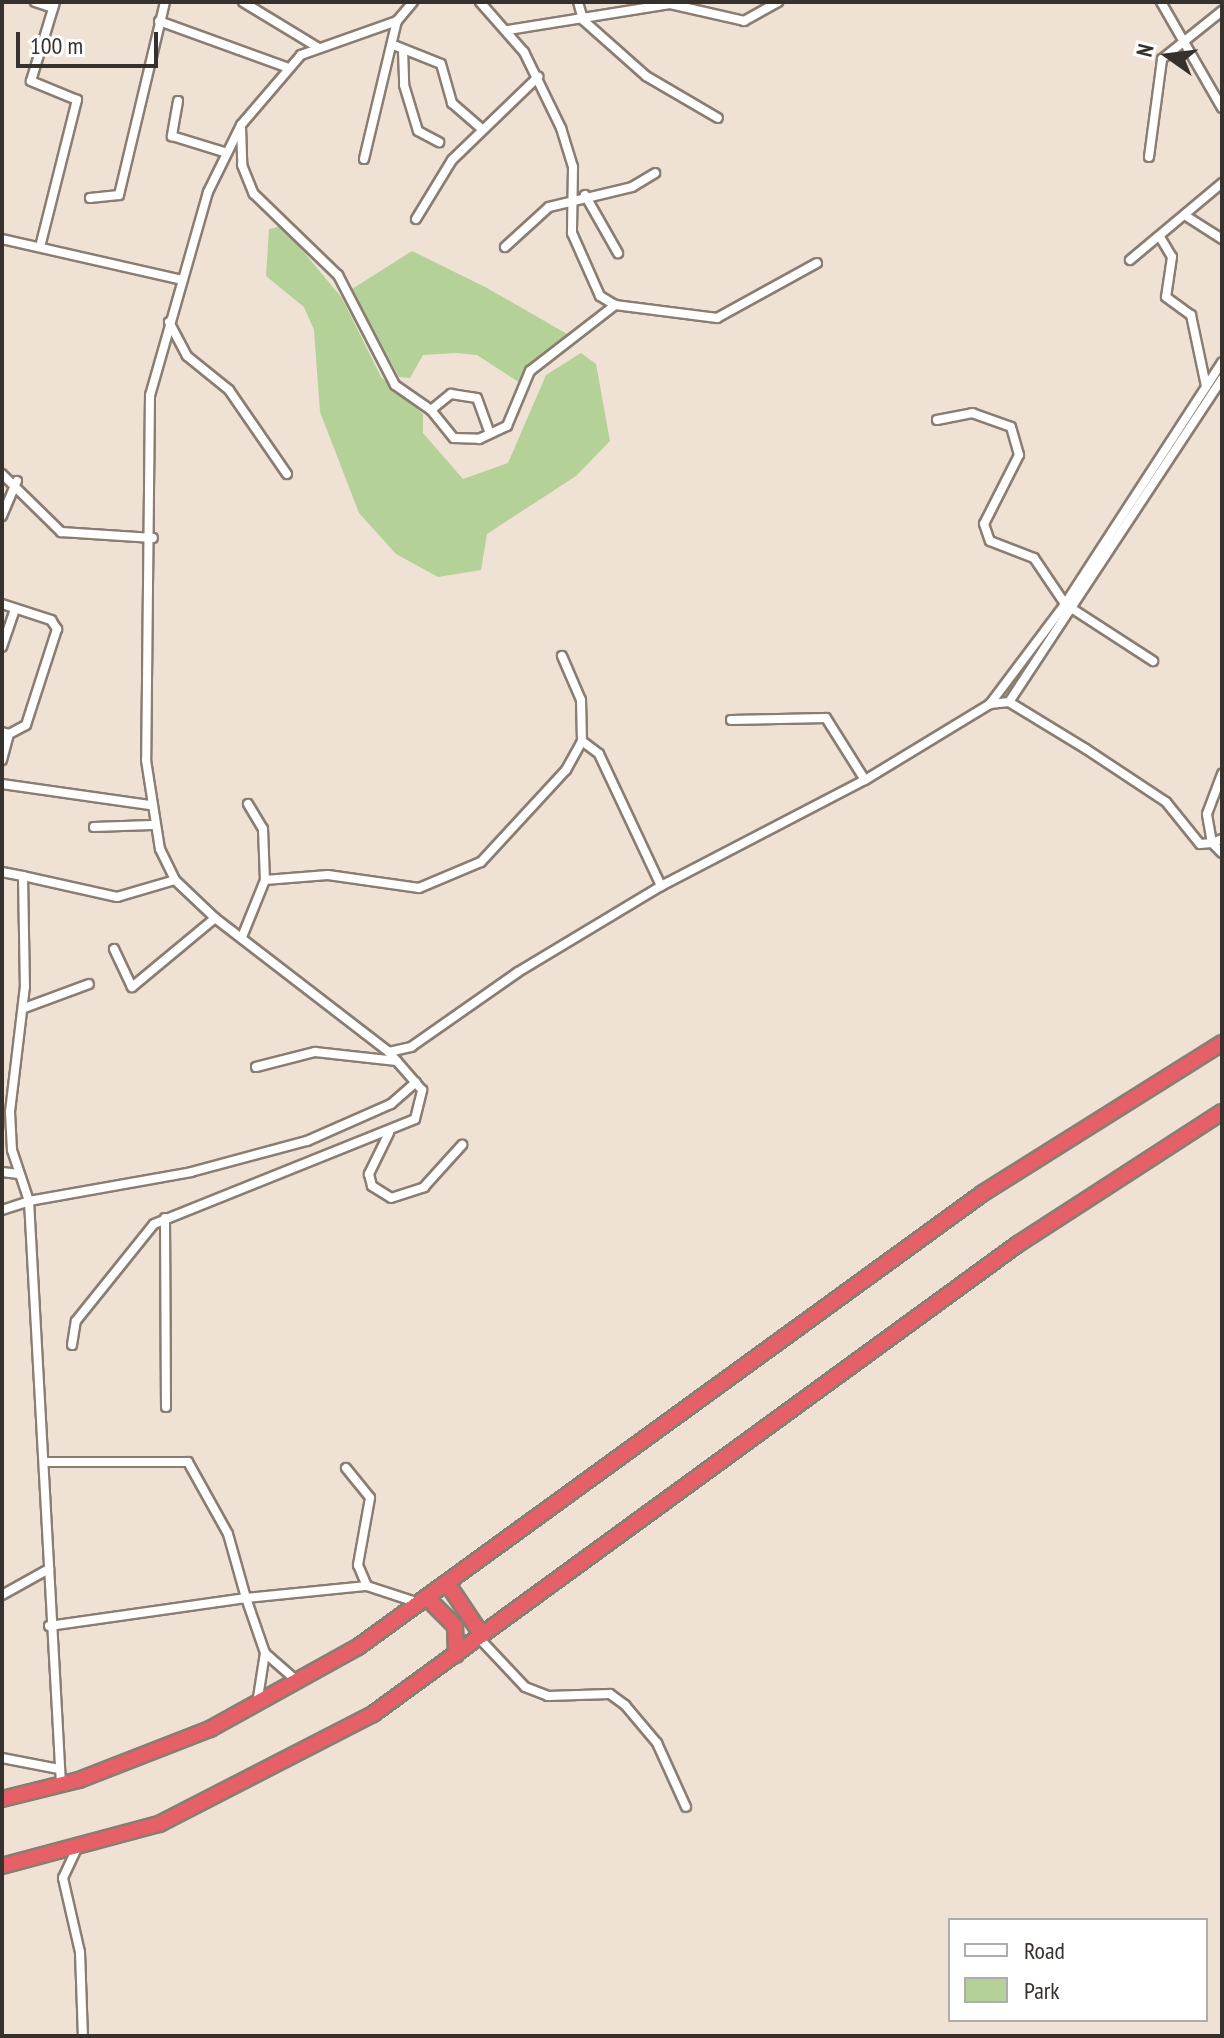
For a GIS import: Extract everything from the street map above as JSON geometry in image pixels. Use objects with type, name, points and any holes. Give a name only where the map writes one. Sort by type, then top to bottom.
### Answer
[{"type":"highway","points":[[2,1799],[61,1785],[256,1707],[299,1682],[423,1601],[983,1193],[1222,1043]]},
{"type":"highway","points":[[2,1866],[77,1848],[242,1787],[373,1714],[1018,1244],[1222,1112]]},
{"type":"highway","points":[[447,1583],[480,1636]]},
{"type":"highway","points":[[423,1601],[455,1626],[456,1655]]},
{"type":"street","points":[[35,2],[54,5],[32,86],[77,97],[40,247]]},
{"type":"street","points":[[90,198],[119,195],[165,2]]},
{"type":"street","points":[[243,2],[317,47]]},
{"type":"street","points":[[72,1345],[76,1321],[113,1270],[165,1218],[389,1133],[422,1108],[416,1082],[389,1052],[215,918],[175,880],[152,825],[150,805],[153,538],[150,395],[182,280],[224,152],[286,67],[317,47],[397,21],[413,2]]},
{"type":"street","points":[[480,2],[508,30],[538,77],[570,153],[572,233],[587,277],[615,305],[717,318],[817,263]]},
{"type":"street","points":[[578,2],[583,20],[655,83],[718,118]]},
{"type":"street","points":[[508,30],[670,4],[744,21],[778,2]]},
{"type":"street","points":[[1161,2],[1185,36],[1222,108]]},
{"type":"street","points":[[1149,157],[1156,73],[1185,36],[1222,11]]},
{"type":"street","points":[[159,21],[286,67]]},
{"type":"street","points":[[397,21],[404,85],[418,131],[439,142]]},
{"type":"street","points":[[399,48],[441,64],[452,103],[482,129]]},
{"type":"street","points":[[364,159],[399,48]]},
{"type":"street","points":[[416,219],[442,172],[482,129],[538,77]]},
{"type":"street","points":[[178,101],[172,136],[224,152]]},
{"type":"street","points":[[241,125],[242,165],[254,194],[338,275],[395,385],[431,410],[454,438],[490,433],[507,426],[530,371],[615,305]]},
{"type":"street","points":[[505,247],[543,211],[571,198],[632,187],[655,173]]},
{"type":"street","points":[[1130,260],[1222,183]]},
{"type":"street","points":[[585,195],[618,253]]},
{"type":"street","points":[[1186,216],[1222,239]]},
{"type":"street","points":[[1160,237],[1172,257],[1166,297],[1191,315],[1214,391]]},
{"type":"street","points":[[2,239],[182,280]]},
{"type":"street","points":[[169,322],[187,356],[229,390],[287,474]]},
{"type":"street","points":[[1009,702],[1076,611],[1214,391],[1222,362]]},
{"type":"street","points":[[389,1052],[411,1047],[518,972],[661,886],[865,780],[990,704],[1065,604],[1222,379]]},
{"type":"street","points":[[431,410],[451,394],[477,398],[490,433]]},
{"type":"street","points":[[937,420],[972,413],[1017,434],[1015,468],[985,532],[998,546],[1041,564],[1065,604],[1153,661]]},
{"type":"street","points":[[2,474],[17,481],[61,532],[153,538]]},
{"type":"street","points":[[2,516],[17,481]]},
{"type":"street","points":[[2,604],[51,620],[57,629],[26,725],[6,733],[2,760]]},
{"type":"street","points":[[2,647],[15,610]]},
{"type":"street","points":[[265,880],[328,875],[436,884],[490,852],[514,818],[566,770],[582,741],[581,700],[562,656]]},
{"type":"street","points":[[990,704],[1009,702],[1166,802],[1192,841],[1212,843],[1222,839]]},
{"type":"street","points":[[731,720],[826,718],[865,780]]},
{"type":"street","points":[[582,741],[599,754],[661,886]]},
{"type":"street","points":[[1222,774],[1207,814],[1212,843],[1222,853]]},
{"type":"street","points":[[2,784],[150,805]]},
{"type":"street","points":[[242,937],[265,880],[263,829],[248,804]]},
{"type":"street","points":[[94,827],[152,825]]},
{"type":"street","points":[[2,872],[117,897],[175,880]]},
{"type":"street","points":[[23,876],[24,1008],[11,1098],[19,1174],[29,1201],[45,1462],[49,1626],[61,1785]]},
{"type":"street","points":[[114,949],[132,987],[215,918]]},
{"type":"street","points":[[24,1008],[89,984]]},
{"type":"street","points":[[256,1067],[315,1052],[397,1061]]},
{"type":"street","points":[[2,1210],[29,1201],[191,1172],[307,1141],[391,1104],[416,1082]]},
{"type":"street","points":[[389,1133],[369,1174],[372,1186],[391,1198],[424,1187],[462,1145]]},
{"type":"street","points":[[2,1172],[19,1174]]},
{"type":"street","points":[[165,1218],[166,1407]]},
{"type":"street","points":[[45,1462],[188,1462],[228,1534],[265,1653],[256,1707]]},
{"type":"street","points":[[346,1468],[370,1498],[358,1565],[367,1586]]},
{"type":"street","points":[[2,1595],[49,1569]]},
{"type":"street","points":[[49,1626],[246,1598],[367,1586],[423,1601]]},
{"type":"street","points":[[480,1636],[525,1687],[548,1696],[610,1694],[625,1705],[657,1743],[686,1807]]},
{"type":"street","points":[[265,1653],[299,1682]]},
{"type":"street","points":[[2,1758],[59,1769]]},
{"type":"street","points":[[77,1848],[63,1878],[80,1952],[83,2036]]},
{"type":"green space","points":[[282,226],[342,298],[381,377],[423,414],[423,433],[463,479],[508,463],[546,375],[581,353],[596,364],[610,441],[576,476],[487,534],[481,570],[438,577],[396,554],[359,513],[320,412],[314,330],[304,307],[266,276],[269,229]]},
{"type":"green space","points":[[412,251],[487,288],[567,334],[520,383],[477,355],[456,353],[423,355],[410,378],[399,377],[352,289]]}]
